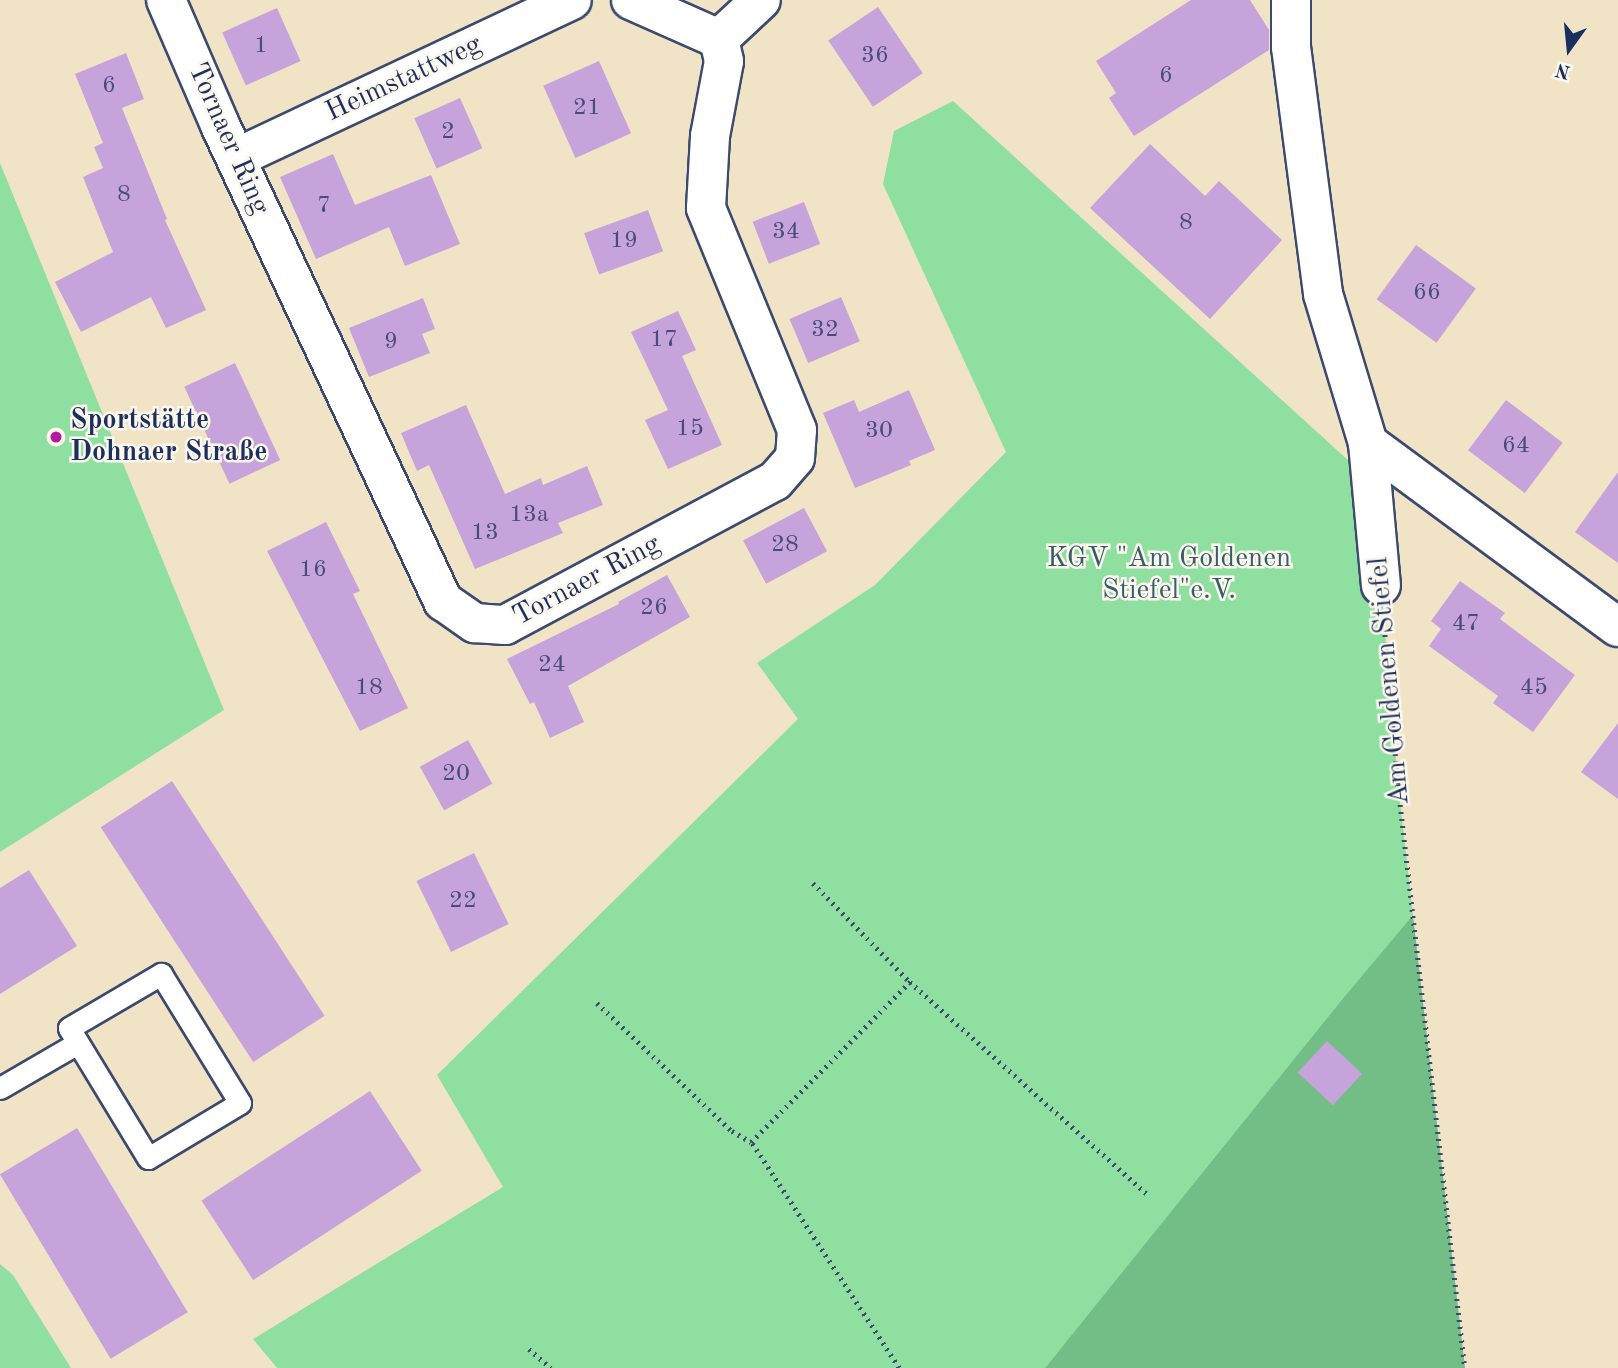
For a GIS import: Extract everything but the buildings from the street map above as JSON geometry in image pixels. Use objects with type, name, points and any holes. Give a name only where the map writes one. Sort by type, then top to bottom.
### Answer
[{"type":"street","name":"Tornaer Ring","points":[[166,0],[236,158],[443,601],[475,623],[506,625],[775,481],[795,458],[797,430],[706,208],[710,136],[724,61],[719,39]]},
{"type":"street","name":"Heimstattweg","points":[[236,158],[572,0]]},
{"type":"street","points":[[631,0],[719,39],[761,0]]},
{"type":"street","name":"Am Goldenen Stiefel","points":[[1291,0],[1291,47],[1323,295],[1368,443],[1381,585]]},
{"type":"street","points":[[1368,443],[1618,627]]},
{"type":"lane","points":[[161,974],[240,1103],[148,1158],[76,1044],[69,1028],[161,974]]},
{"type":"lane","points":[[0,1088],[76,1044]]},
{"type":"path","name":"Am Goldenen Stiefel","points":[[1381,585],[1398,784],[1465,1368]]},
{"type":"path","points":[[813,883],[910,982],[1149,1196]]},
{"type":"path","points":[[751,1142],[910,982]]},
{"type":"path","points":[[597,1003],[732,1131],[751,1142],[899,1368]]},
{"type":"path","points":[[529,1349],[551,1368]]},
{"type":"green space","name":"KGV \"Am Goldenen Stiefel\"e.V.","points":[[953,101],[1360,471],[1381,585],[1398,784],[1413,915],[1045,1368],[277,1368],[253,1339],[503,1187],[437,1075],[798,719],[757,663],[875,585],[1006,452],[883,184],[894,131]]},
{"type":"green space","name":"Sportstätte Dohnaer Straße","points":[[0,163],[224,710],[0,852]]},
{"type":"green space","points":[[1413,915],[1465,1368],[1045,1368],[1341,1001]]},
{"type":"green space","points":[[0,1264],[13,1275],[71,1368],[0,1368]]},
{"type":"place","name":"Sportstätte Dohnaer Straße","points":[[56,437]]}]
